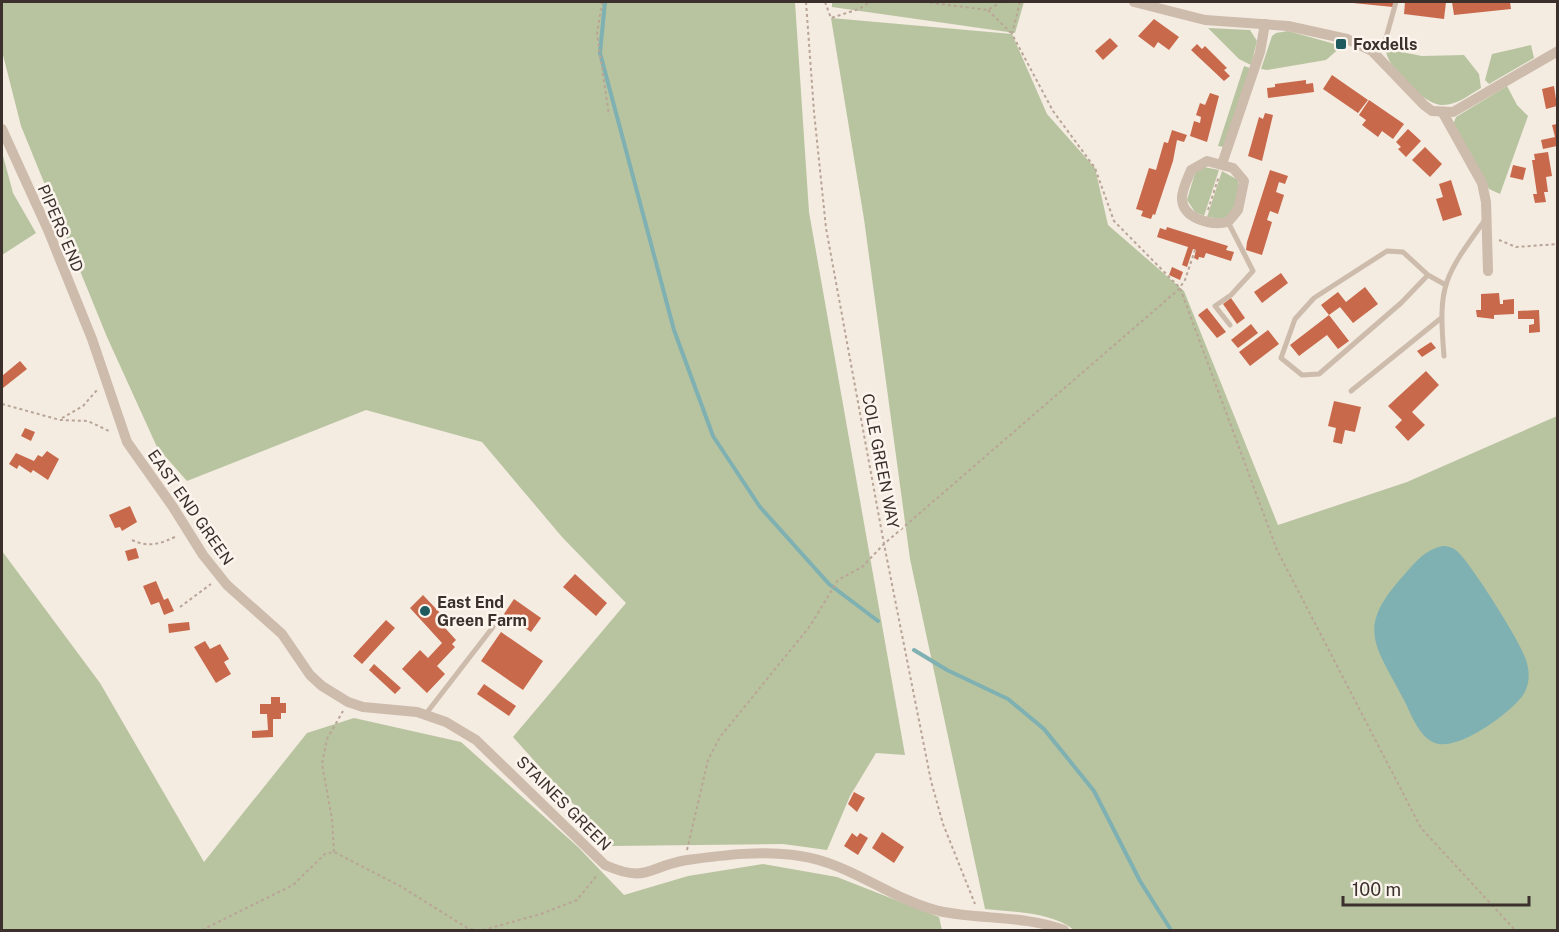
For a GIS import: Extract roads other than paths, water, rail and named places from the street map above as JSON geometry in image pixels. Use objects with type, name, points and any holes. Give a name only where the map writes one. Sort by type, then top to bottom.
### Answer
[{"type":"street","points":[[1134,2],[1205,20],[1264,24],[1327,33],[1372,51],[1424,105],[1432,111],[1443,113],[1465,106],[1515,73],[1557,51]]},
{"type":"street","points":[[1222,164],[1260,52],[1264,24]]},
{"type":"street","points":[[1443,113],[1482,183],[1487,216],[1488,271]]},
{"type":"street","name":"PIPERS END","points":[[2,129],[48,230],[92,339]]},
{"type":"street","points":[[1207,162],[1222,164],[1238,171],[1244,186],[1236,214],[1228,222],[1216,224],[1196,218],[1185,209],[1183,194],[1195,166],[1207,162]]},
{"type":"street","name":"EAST END GREEN","points":[[92,339],[127,442],[220,577],[242,600],[282,634],[310,675],[331,692]]},
{"type":"street","name":"STAINES GREEN","points":[[331,692],[348,702],[363,707],[425,715],[446,722],[476,740],[605,865],[625,874],[642,874],[683,861],[744,854],[800,855],[831,862],[888,890],[939,910],[1064,930]]},
{"type":"lane","points":[[1372,51],[1384,45],[1396,2]]},
{"type":"lane","points":[[1444,356],[1440,319],[1444,284],[1450,270],[1487,216]]},
{"type":"lane","points":[[1228,222],[1253,271],[1231,295],[1215,306],[1230,325]]},
{"type":"lane","points":[[1428,275],[1401,303],[1319,374],[1302,375],[1281,358],[1295,320],[1314,298],[1387,251],[1403,252],[1428,275],[1444,284]]},
{"type":"lane","points":[[1351,391],[1440,319]]},
{"type":"lane","points":[[425,715],[493,627]]},
{"type":"water","points":[[1443,546],[1459,553],[1485,588],[1522,651],[1529,673],[1527,687],[1517,703],[1469,737],[1445,744],[1429,740],[1416,724],[1378,649],[1375,636],[1375,623],[1389,593],[1421,557]]},
{"type":"waterway","points":[[605,2],[600,53],[674,330],[713,436],[760,507],[829,584],[878,621]]},
{"type":"waterway","points":[[914,650],[947,670],[1008,699],[1044,729],[1094,791],[1140,881],[1171,930]]},
{"type":"place","name":"Foxdells","points":[[1341,44]]},
{"type":"place","name":"East End Green Farm","points":[[425,611]]}]
